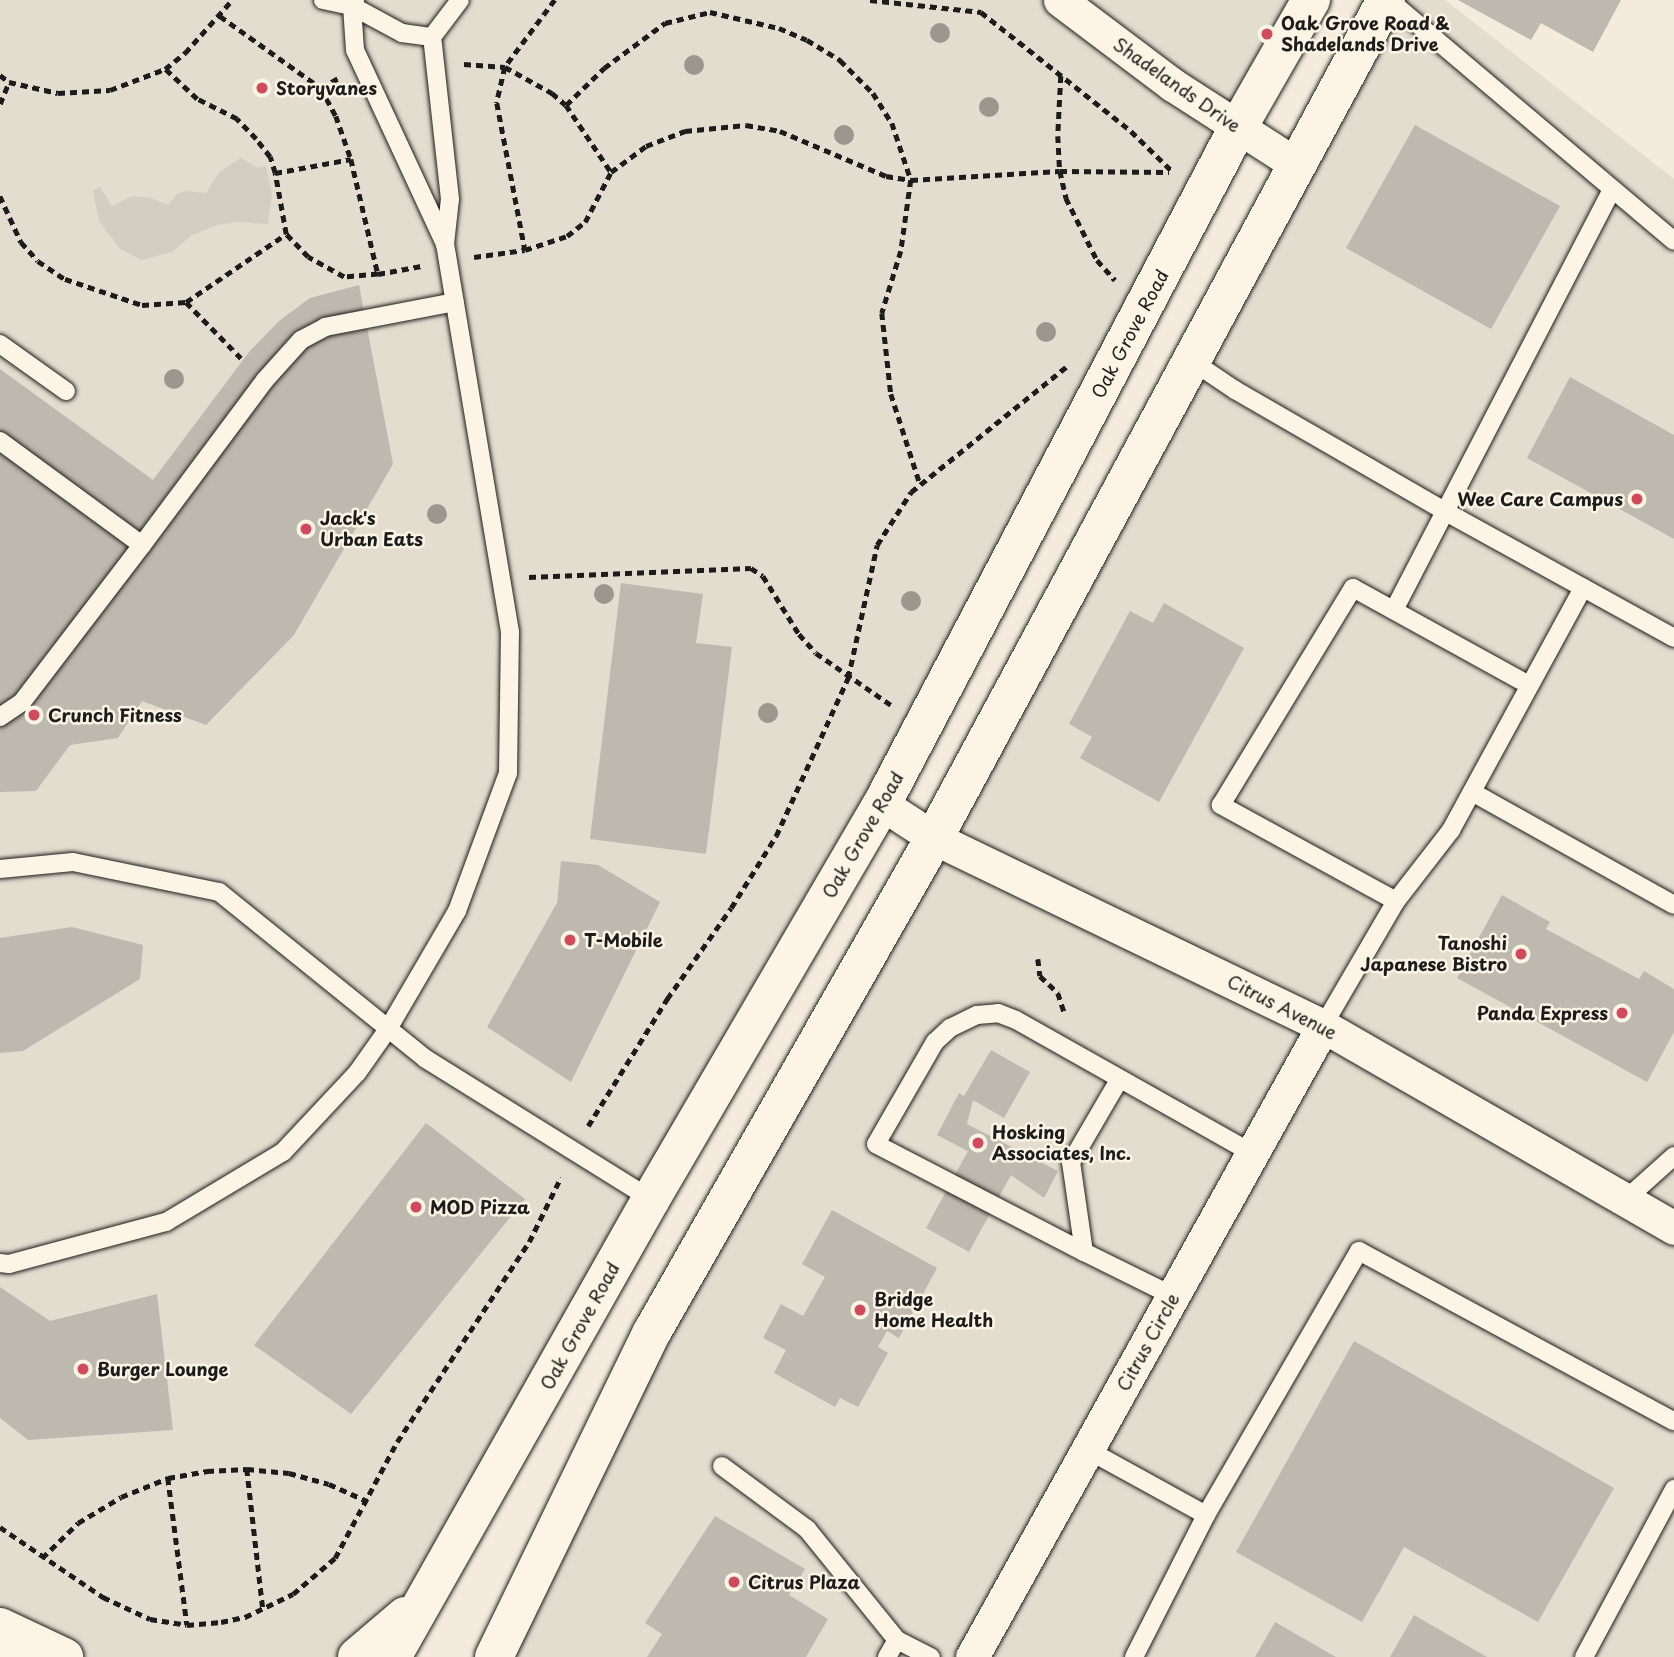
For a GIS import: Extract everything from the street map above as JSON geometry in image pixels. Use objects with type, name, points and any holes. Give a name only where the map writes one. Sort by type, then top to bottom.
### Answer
[{"type":"main road","name":"Oak Grove Road","points":[[392,1657],[651,1199],[882,804],[1237,129],[1311,0]]},
{"type":"main road","points":[[494,1657],[652,1332],[934,838],[1388,0]]},
{"type":"main road","points":[[357,1657],[426,1598]]},
{"type":"main road","points":[[0,1627],[64,1657]]},
{"type":"main road","points":[[0,1648],[11,1657]]},
{"type":"street","name":"Shadelands Drive","points":[[1060,0],[1173,85],[1237,129],[1297,165]]},
{"type":"street","name":"Citrus Avenue","points":[[882,804],[934,838],[1323,1026],[1674,1228]]},
{"type":"street","name":"Citrus Circle","points":[[972,1657],[1323,1026]]},
{"type":"lane","points":[[323,0],[353,3],[402,33],[432,37]]},
{"type":"lane","points":[[445,244],[450,200],[432,37],[460,0]]},
{"type":"lane","points":[[1388,0],[1674,240]]},
{"type":"lane","points":[[0,1263],[17,1262],[166,1222],[283,1152],[357,1073],[388,1028],[457,911],[508,773],[510,632],[445,244],[355,50],[353,3]]},
{"type":"lane","points":[[1394,610],[1612,190]]},
{"type":"lane","points":[[0,717],[22,702],[265,380],[301,340],[325,327],[455,302]]},
{"type":"lane","points":[[0,344],[66,391]]},
{"type":"lane","points":[[1192,361],[1235,390],[1446,512],[1674,638]]},
{"type":"lane","points":[[0,440],[142,545]]},
{"type":"lane","points":[[1323,1026],[1396,901],[1451,830],[1583,587]]},
{"type":"lane","points":[[1396,901],[1221,805],[1353,588],[1530,685]]},
{"type":"lane","points":[[1472,792],[1674,905]]},
{"type":"lane","points":[[0,869],[73,862],[219,892],[426,1059],[651,1199]]},
{"type":"lane","points":[[1173,1296],[876,1144],[935,1042],[950,1028],[977,1015],[998,1013],[1017,1020],[1252,1153]]},
{"type":"lane","points":[[1084,1252],[1071,1162],[1119,1080]]},
{"type":"lane","points":[[1625,1200],[1674,1156]]},
{"type":"lane","points":[[1134,1657],[1206,1515],[1359,1251],[1674,1421]]},
{"type":"lane","points":[[1088,1450],[1206,1515]]},
{"type":"lane","points":[[722,1466],[807,1529],[897,1640],[931,1657]]},
{"type":"lane","points":[[1584,1657],[1674,1489]]},
{"type":"lane","points":[[887,1657],[897,1640]]},
{"type":"path","points":[[0,75],[9,82],[58,93],[110,90],[165,69],[220,16],[232,0]]},
{"type":"path","points":[[525,250],[497,103],[505,67],[555,0]]},
{"type":"path","points":[[870,0],[981,12],[1131,131],[1174,173]]},
{"type":"path","points":[[566,105],[604,68],[665,23],[710,12],[779,28],[840,60],[873,93],[892,123],[911,180],[909,211],[901,251],[882,313],[891,394],[920,484]]},
{"type":"path","points":[[220,16],[321,88],[336,116],[351,159],[378,274]]},
{"type":"path","points":[[450,63],[505,67],[536,83],[566,105],[611,172]]},
{"type":"path","points":[[165,69],[170,77],[197,99],[237,119],[270,157],[286,234],[308,257],[344,277],[392,271]]},
{"type":"path","points":[[321,88],[345,74]]},
{"type":"path","points":[[1061,75],[1059,171],[1078,226],[1097,260],[1116,281]]},
{"type":"path","points":[[0,104],[9,82]]},
{"type":"path","points":[[478,257],[525,250],[567,236],[585,222],[611,172],[646,146],[685,131],[746,125],[780,131],[886,176],[911,180],[1059,171],[1174,173]]},
{"type":"path","points":[[275,173],[351,159]]},
{"type":"path","points":[[1169,183],[1174,173]]},
{"type":"path","points":[[0,197],[21,242],[38,261],[65,279],[142,305],[186,302],[286,234]]},
{"type":"path","points":[[1109,293],[1122,270]]},
{"type":"path","points":[[186,302],[243,360]]},
{"type":"path","points":[[594,1116],[667,999],[731,908],[776,836],[848,678],[877,545],[911,492],[1069,364]]},
{"type":"path","points":[[500,579],[751,568],[763,576],[808,643],[848,678],[900,710]]},
{"type":"path","points":[[1038,959],[1040,976],[1058,993],[1066,1009],[1050,1041]]},
{"type":"path","points":[[0,1527],[103,1597],[150,1619],[187,1625],[221,1622],[263,1609],[293,1594],[335,1558],[368,1501],[397,1442],[529,1242],[554,1189]]},
{"type":"path","points":[[42,1558],[78,1523],[121,1497],[168,1478],[207,1471],[247,1468],[289,1473],[329,1484],[368,1501]]},
{"type":"path","points":[[247,1468],[263,1609]]},
{"type":"path","points":[[168,1478],[187,1625]]},
{"type":"shaded area","points":[[0,0],[1312,0],[426,1598],[357,1657],[64,1657],[0,1627]]},
{"type":"shaded area","points":[[1386,0],[1445,0],[1674,179],[1674,1657],[494,1657]]},
{"type":"shaded area","points":[[241,158],[258,168],[266,166],[272,194],[268,224],[235,222],[217,225],[192,235],[172,252],[142,260],[120,249],[99,221],[93,191],[100,187],[112,206],[132,196],[151,198],[168,205],[177,194],[185,191],[206,193],[219,172]]},
{"type":"building","points":[[1458,0],[1621,0],[1593,52],[1541,23],[1531,40]]},
{"type":"building","points":[[1415,125],[1560,206],[1491,329],[1346,248]]},
{"type":"building","points":[[359,285],[393,464],[294,635],[206,725],[142,701],[118,738],[70,745],[36,791],[0,792],[0,369],[153,480],[249,352],[279,321],[310,298]]},
{"type":"building","name":"Wee Care Campus","points":[[1570,377],[1674,435],[1674,539],[1527,458]]},
{"type":"building","points":[[621,583],[703,594],[696,643],[732,647],[706,854],[590,839]]},
{"type":"building","points":[[1164,603],[1244,648],[1159,802],[1080,758],[1092,737],[1069,724],[1130,611],[1153,623]]},
{"type":"building","points":[[561,861],[598,865],[660,902],[571,1082],[487,1027],[557,903]]},
{"type":"building","points":[[1502,895],[1550,922],[1546,929],[1639,979],[1644,971],[1674,989],[1674,1032],[1647,1082],[1457,978]]},
{"type":"building","points":[[72,927],[143,945],[140,979],[23,1051],[0,1053],[0,938]]},
{"type":"building","points":[[991,1050],[1030,1072],[1004,1118],[973,1100],[967,1124],[1058,1171],[1044,1198],[1011,1175],[969,1252],[926,1228],[968,1151],[937,1135],[959,1093],[964,1096]]},
{"type":"building","points":[[426,1123],[525,1199],[351,1414],[254,1345]]},
{"type":"building","name":"Bridge Home Health","points":[[832,1210],[937,1268],[899,1338],[887,1331],[878,1347],[888,1353],[858,1407],[840,1398],[835,1407],[774,1373],[786,1350],[763,1338],[781,1304],[803,1316],[825,1277],[802,1264]]},
{"type":"building","name":"Burger Lounge","points":[[0,1287],[50,1321],[157,1294],[173,1430],[28,1440],[0,1418]]},
{"type":"building","points":[[1354,1341],[1614,1488],[1538,1622],[1404,1547],[1362,1622],[1236,1552]]},
{"type":"building","name":"Citrus Plaza","points":[[715,1516],[805,1569],[789,1595],[828,1619],[806,1657],[647,1657],[662,1634],[645,1623]]},
{"type":"building","points":[[1414,1615],[1487,1657],[1390,1657]]},
{"type":"building","points":[[1275,1622],[1336,1657],[1255,1657]]},
{"type":"place","name":"Oak Grove Road & Shadelands Drive","points":[[1267,34]]},
{"type":"place","name":"Storyvanes","points":[[262,88]]},
{"type":"place","name":"Wee Care Campus","points":[[1637,499]]},
{"type":"place","name":"Jack's Urban Eats","points":[[306,529]]},
{"type":"place","name":"Crunch Fitness","points":[[34,715]]},
{"type":"place","name":"T-Mobile","points":[[570,940]]},
{"type":"place","name":"Tanoshi Japanese Bistro","points":[[1521,954]]},
{"type":"place","name":"Panda Express","points":[[1622,1013]]},
{"type":"place","name":"Hosking Associates, Inc.","points":[[978,1143]]},
{"type":"place","name":"MOD Pizza","points":[[416,1207]]},
{"type":"place","name":"Bridge Home Health","points":[[860,1310]]},
{"type":"place","name":"Burger Lounge","points":[[83,1369]]},
{"type":"place","name":"Citrus Plaza","points":[[734,1582]]}]
